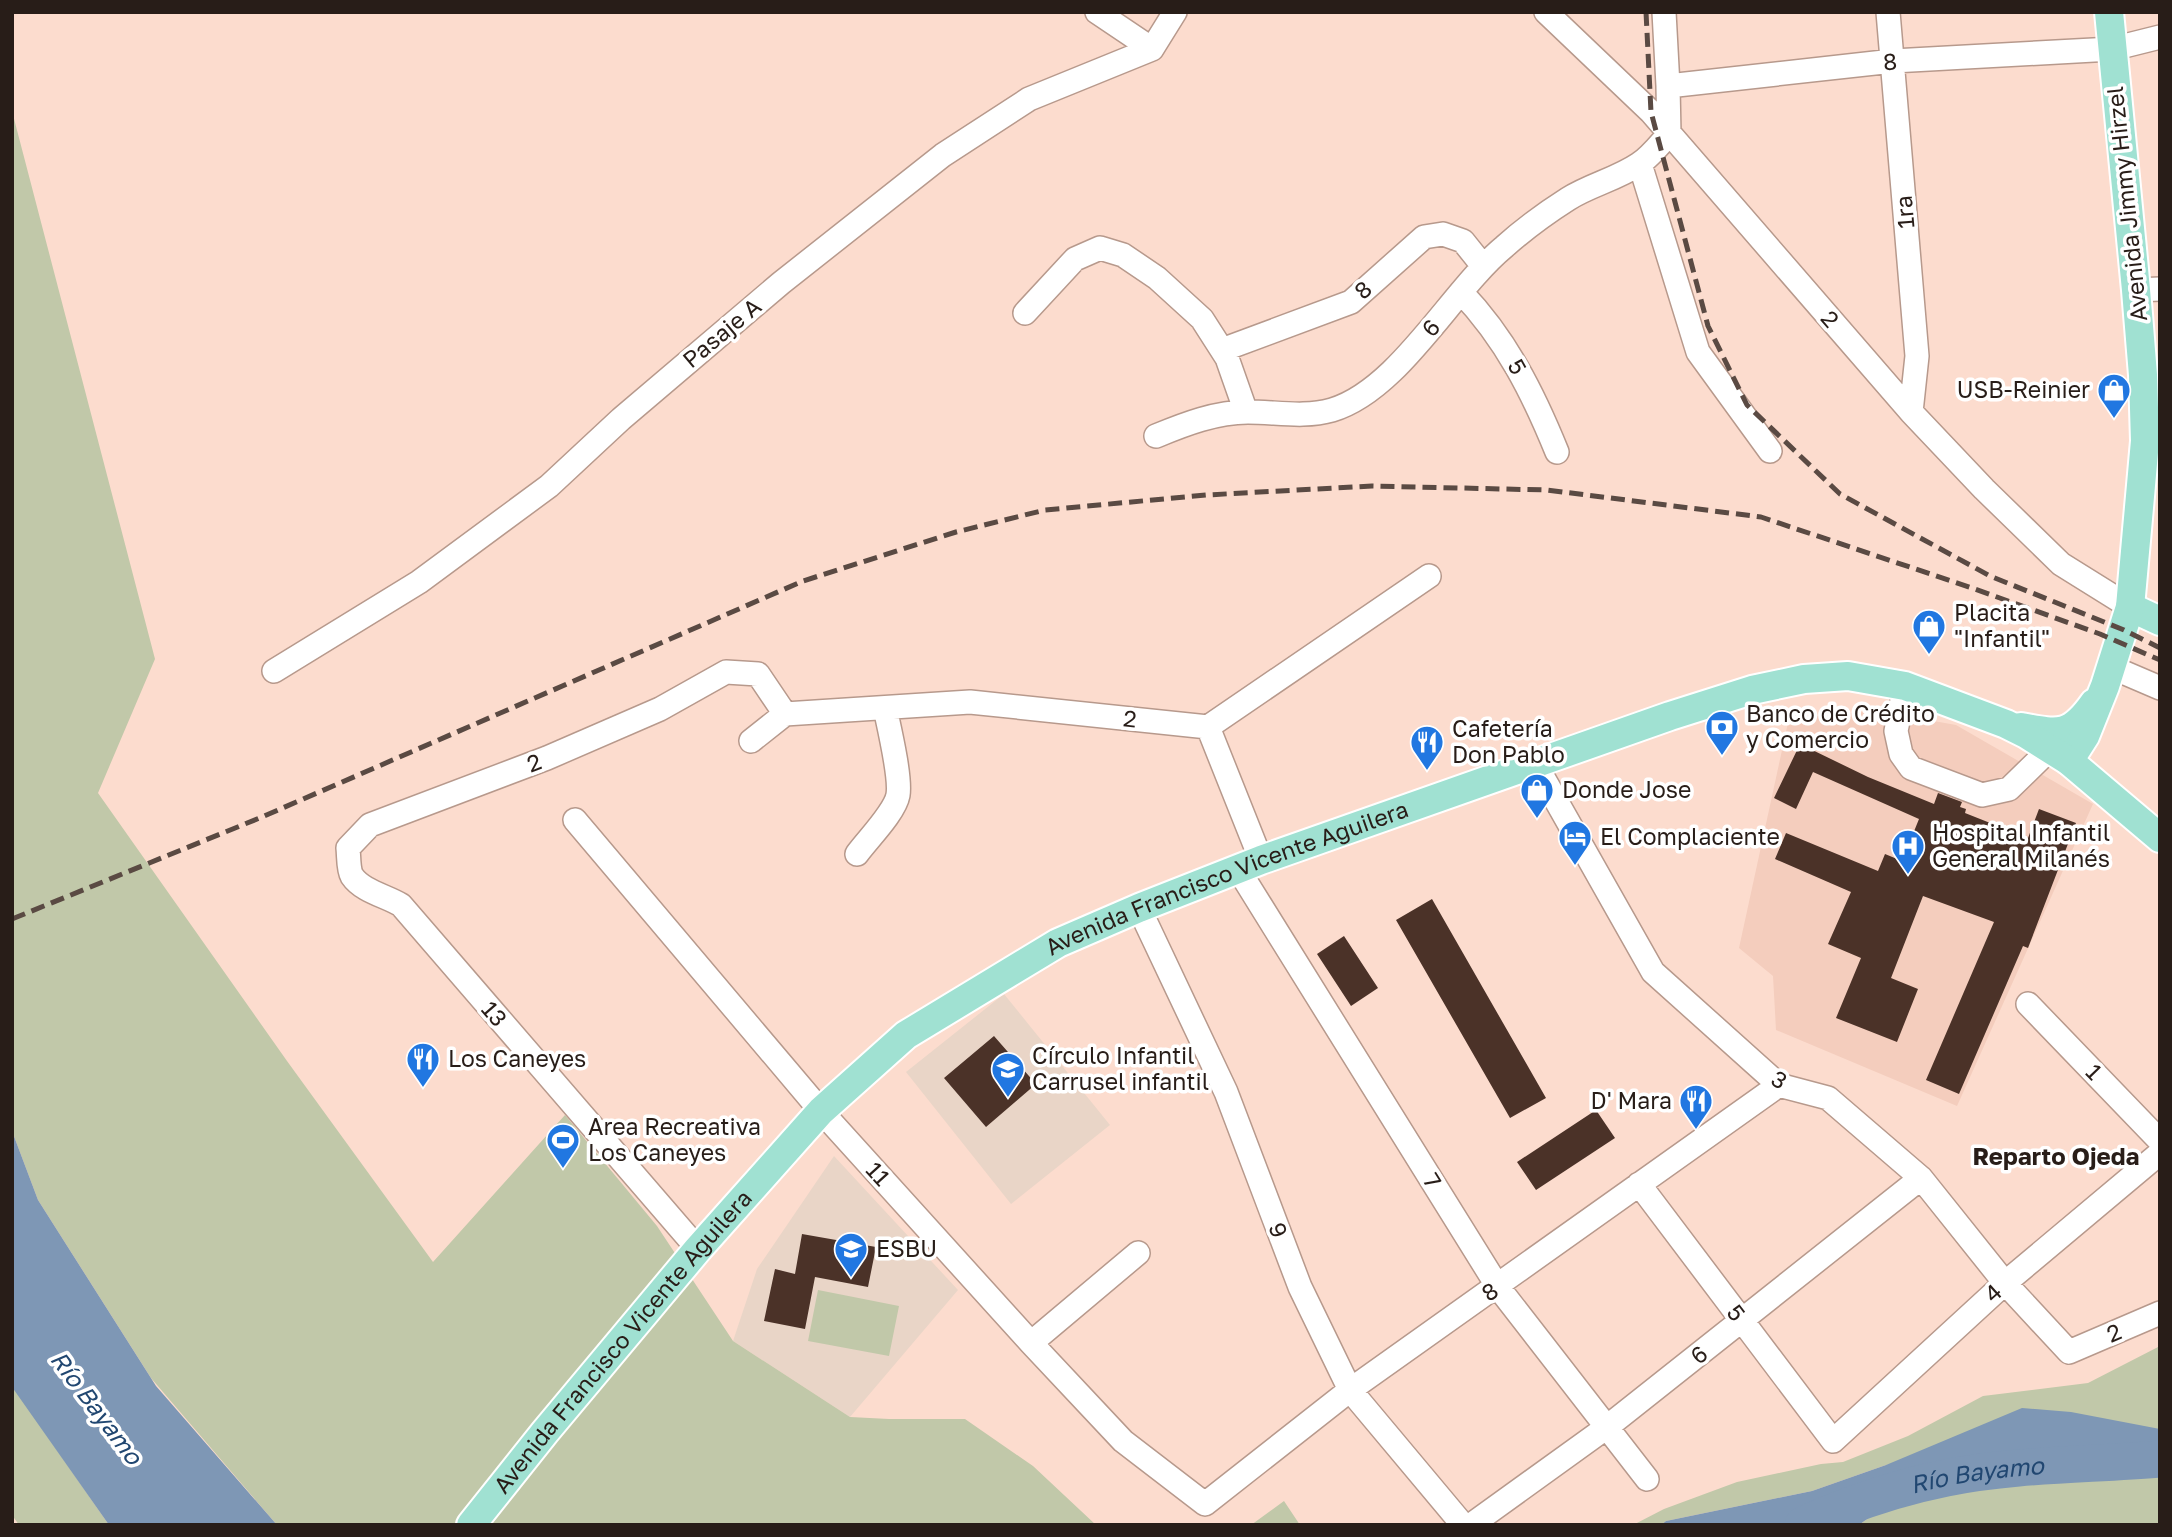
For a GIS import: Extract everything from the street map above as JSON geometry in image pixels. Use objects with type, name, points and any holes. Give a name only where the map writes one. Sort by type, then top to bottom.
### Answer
[{"type":"main road","name":"Avenida Jimmy Hirzel","points":[[2060,755],[2085,736],[2130,607],[2151,375],[2148,289],[2112,49],[2109,12]]},
{"type":"main road","points":[[2130,607],[2160,621]]},
{"type":"main road","name":"Avenida Francisco Vicente Aguilera","points":[[471,1525],[698,1249],[821,1111],[906,1035],[1058,943],[1139,908],[1249,865],[1670,716],[1752,690],[1804,679],[1848,676],[1905,687],[2006,724],[2060,755],[2160,838]]},
{"type":"main road","points":[[2006,724],[2050,732],[2063,730],[2080,722],[2108,676]]},
{"type":"street","points":[[1097,12],[1152,49],[1175,12]]},
{"type":"street","name":"2","points":[[1546,12],[1651,112],[1911,412],[1984,489],[2061,565],[2130,607]]},
{"type":"street","points":[[1664,12],[1669,134]]},
{"type":"street","name":"1ra","points":[[1888,12],[1916,356],[1911,412]]},
{"type":"street","name":"8","points":[[1668,86],[1893,61],[2112,49],[2160,37]]},
{"type":"street","name":"Pasaje A","points":[[274,671],[419,582],[549,486],[621,419],[781,283],[943,155],[1029,99],[1152,49]]},
{"type":"street","name":"6","points":[[1156,436],[1192,421],[1246,412],[1295,415],[1333,410],[1370,391],[1416,345],[1483,266],[1503,247],[1569,198],[1640,164],[1669,134]]},
{"type":"street","points":[[1640,164],[1698,352],[1770,451]]},
{"type":"street","name":"8","points":[[1222,350],[1351,302],[1424,237],[1443,234],[1463,241],[1483,266]]},
{"type":"street","points":[[1025,313],[1075,259],[1100,248],[1123,255],[1157,278],[1202,319],[1222,350],[1246,412]]},
{"type":"street","name":"5","points":[[1461,292],[1481,313],[1513,358],[1558,452]]},
{"type":"street","points":[[1208,727],[1429,576]]},
{"type":"street","name":"2","points":[[401,905],[384,895],[367,890],[351,875],[348,848],[370,825],[547,758],[660,709],[726,672],[758,674],[785,714],[970,702],[1208,727]]},
{"type":"street","points":[[2108,676],[2160,688]]},
{"type":"street","points":[[1905,687],[1896,731],[1901,754],[1911,768],[1982,794],[2009,789],[2060,755]]},
{"type":"street","points":[[857,854],[888,814],[898,796],[892,738],[885,708]]},
{"type":"street","points":[[751,741],[785,714]]},
{"type":"street","name":"7","points":[[1208,727],[1249,865],[1498,1287],[1647,1479]]},
{"type":"street","name":"3","points":[[1536,765],[1653,972],[1779,1085],[1828,1098],[1921,1178],[2005,1283],[2069,1352]]},
{"type":"street","name":"11","points":[[575,820],[821,1111],[1031,1343],[1123,1441],[1205,1504]]},
{"type":"street","name":"13","points":[[401,905],[698,1249]]},
{"type":"street","name":"9","points":[[1139,908],[1226,1091],[1300,1287],[1350,1390],[1463,1525]]},
{"type":"street","name":"1","points":[[2028,1004],[2160,1141]]},
{"type":"street","name":"8","points":[[1205,1504],[1350,1390],[1779,1085]]},
{"type":"street","name":"4","points":[[1833,1441],[2005,1283],[2160,1153]]},
{"type":"street","name":"6","points":[[1471,1525],[1607,1427],[1921,1178]]},
{"type":"street","name":"5","points":[[1639,1184],[1833,1441]]},
{"type":"street","points":[[1031,1343],[1138,1253]]},
{"type":"street","name":"2","points":[[2069,1352],[2160,1313]]},
{"type":"shaded area","name":"Hospital Infantil General Milanés","points":[[1878,711],[1956,725],[2093,804],[1957,1106],[1776,1030],[1773,976],[1739,948],[1789,718]]},
{"type":"shaded area","name":"Círculo Infantil Carrusel infantil","points":[[1004,994],[1110,1125],[1011,1204],[906,1072]]},
{"type":"shaded area","name":"ESBU","points":[[834,1156],[958,1290],[850,1417],[733,1341],[757,1269]]},
{"type":"green space","points":[[12,111],[155,659],[98,793],[433,1262],[565,1115],[657,1226],[733,1341],[850,1417],[965,1419],[1033,1466],[1096,1525],[277,1525],[151,1378],[38,1200],[12,1131]]},
{"type":"green space","points":[[818,1290],[899,1306],[889,1356],[808,1341]]},
{"type":"green space","points":[[2160,1346],[2160,1429],[1886,1465],[1812,1491],[1666,1521],[1661,1525],[1633,1525],[1664,1509],[1737,1482],[1821,1464],[1843,1462],[1908,1436],[1983,1396],[2088,1383]]},
{"type":"green space","points":[[12,1387],[109,1525],[19,1525],[12,1515]]},
{"type":"green space","points":[[2160,1446],[2160,1525],[1859,1525],[1926,1475],[2044,1450]]},
{"type":"green space","points":[[1284,1501],[1300,1525],[1251,1525]]},
{"type":"water","points":[[12,1131],[38,1200],[156,1386],[277,1525],[109,1525],[12,1387]]},
{"type":"water","points":[[2022,1408],[2071,1412],[2160,1429],[2160,1446],[2044,1450],[1926,1475],[1859,1525],[1661,1525],[1666,1521],[1812,1491],[1886,1465]]},
{"type":"building","points":[[1800,744],[1868,777],[1934,804],[1938,793],[1962,802],[1960,807],[1966,809],[1965,813],[2028,838],[2039,809],[2076,823],[2028,948],[2023,946],[1959,1094],[1926,1080],[1994,922],[1923,896],[1891,978],[1918,989],[1897,1042],[1836,1018],[1861,958],[1828,944],[1851,892],[1775,859],[1786,833],[1878,871],[1885,854],[1902,861],[1919,819],[1813,772],[1796,809],[1774,798]]},
{"type":"building","points":[[1432,899],[1546,1098],[1510,1118],[1396,920]]},
{"type":"building","points":[[1344,936],[1378,988],[1351,1006],[1317,954]]},
{"type":"building","points":[[994,1036],[1036,1084],[986,1127],[944,1078]]},
{"type":"building","points":[[1596,1110],[1615,1138],[1536,1190],[1517,1162]]},
{"type":"building","points":[[802,1234],[876,1247],[868,1287],[815,1277],[805,1329],[764,1321],[775,1269],[795,1274]]},
{"type":"waterway","name":"Río Bayamo","points":[[1803,1525],[1873,1497],[1972,1473],[2160,1459]]},
{"type":"railway","points":[[1646,12],[1651,112],[1708,326],[1747,405],[1840,494],[1990,576],[2124,630],[2160,648]]},
{"type":"railway","points":[[12,919],[262,817],[803,581],[956,532],[1045,510],[1206,495],[1372,486],[1547,490],[1761,517],[1972,588],[2100,634],[2160,660]]},
{"type":"place","name":"USB-Reinier","points":[[2114,420]]},
{"type":"place","name":"Placita \"Infantil\"","points":[[1929,656]]},
{"type":"place","name":"Banco de Crédito y Comercio","points":[[1722,757]]},
{"type":"place","name":"Cafetería Don Pablo","points":[[1427,772]]},
{"type":"place","name":"Donde Jose","points":[[1537,820]]},
{"type":"place","name":"El Complaciente","points":[[1575,867]]},
{"type":"place","name":"Hospital Infantil General Milanés","points":[[1908,876]]},
{"type":"place","name":"Los Caneyes","points":[[423,1089]]},
{"type":"place","name":"Círculo Infantil Carrusel infantil","points":[[1008,1099]]},
{"type":"place","name":"D' Mara","points":[[1696,1131]]},
{"type":"place","name":"Area Recreativa Los Caneyes","points":[[563,1170]]},
{"type":"place","name":"ESBU","points":[[851,1279]]},
{"type":"district","name":"Reparto Ojeda","points":[[2056,1157]]}]
